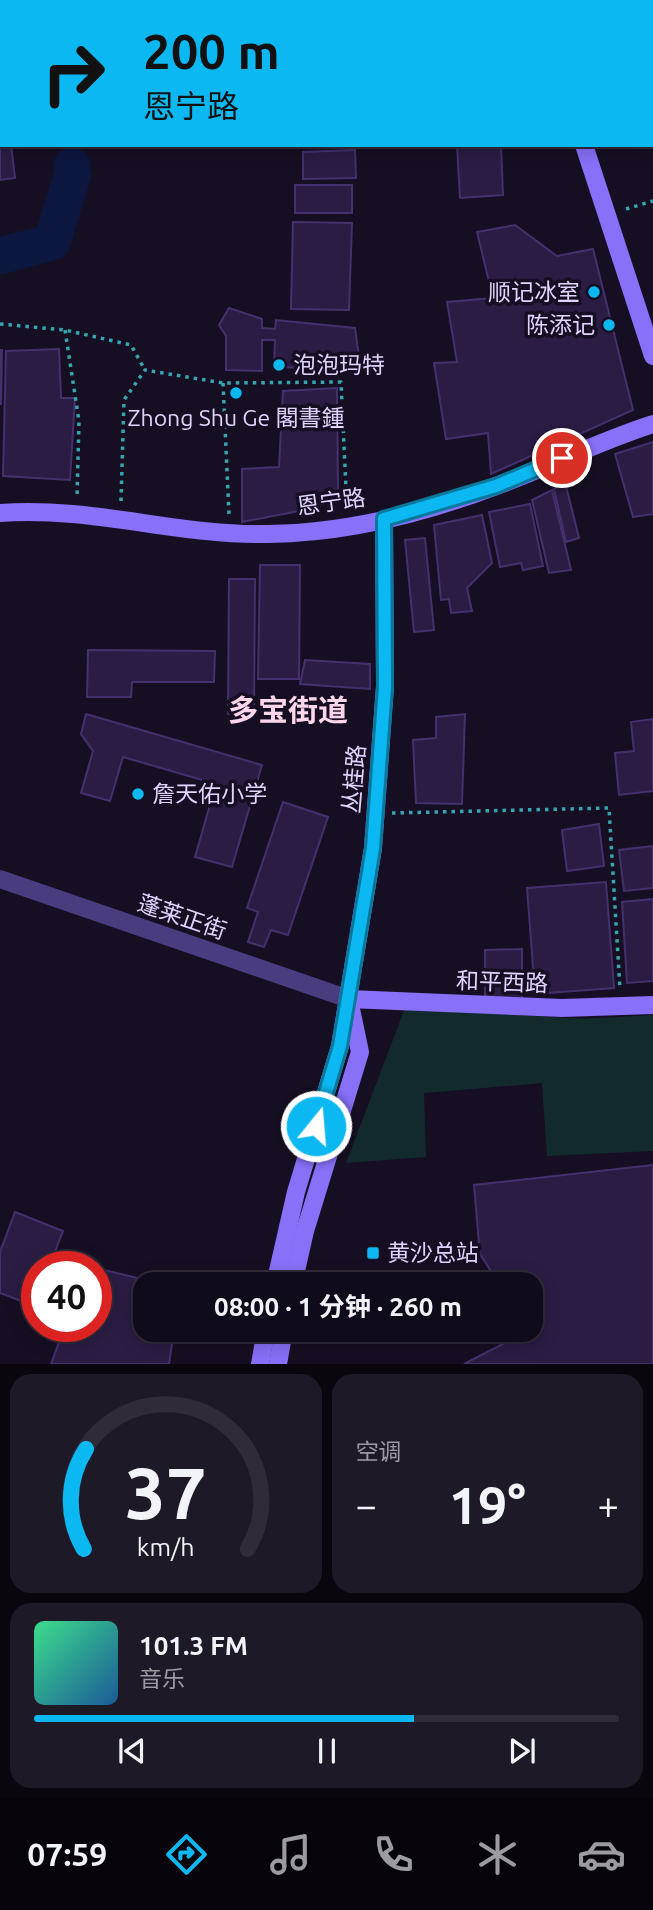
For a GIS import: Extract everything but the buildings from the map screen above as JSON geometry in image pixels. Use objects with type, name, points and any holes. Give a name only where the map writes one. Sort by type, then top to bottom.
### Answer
[{"type":"street","points":[[585,147],[653,356]]},
{"type":"street","name":"恩宁路","points":[[0,513],[77,512],[230,534],[271,534],[347,525],[384,519],[496,486],[601,440],[653,424]]},
{"type":"street","name":"丛桂路","points":[[278,1272],[296,1192],[340,1046],[376,813],[385,687],[384,519]]},
{"type":"street","name":"蓬莱正街","points":[[0,879],[349,999]]},
{"type":"street","name":"丛桂路","points":[[296,1272],[316,1195],[360,1052],[349,999]]},
{"type":"street","name":"和平西路","points":[[349,999],[562,1009],[653,1006]]},
{"type":"street","points":[[287,1233],[316,1195]]},
{"type":"street","points":[[260,1364],[264,1342]]},
{"type":"street","points":[[278,1364],[282,1342]]},
{"type":"path","points":[[607,215],[653,201]]},
{"type":"path","points":[[0,324],[65,330],[131,345],[145,370]]},
{"type":"path","points":[[65,330],[79,422],[77,512]]},
{"type":"path","points":[[145,370],[223,383],[341,382],[347,525]]},
{"type":"path","points":[[120,520],[124,400],[145,370]]},
{"type":"path","points":[[223,383],[230,534]]},
{"type":"path","points":[[376,813],[610,808],[621,1007]]},
{"type":"green space","points":[[405,1008],[582,1019],[653,1015],[653,1151],[547,1156],[542,1083],[424,1093],[426,1157],[346,1163]]},
{"type":"waterway","points":[[0,256],[52,242],[73,173],[72,166]]},
{"type":"place","name":"顺记冰室","points":[[594,292]]},
{"type":"place","name":"陈添记","points":[[609,325]]},
{"type":"place","name":"泡泡玛特","points":[[279,365]]},
{"type":"place","name":"Zhong Shu Ge 閣書鍾","points":[[236,393]]},
{"type":"place","name":"詹天佑小学","points":[[138,794]]},
{"type":"place","name":"黄沙总站","points":[[373,1253]]},
{"type":"district","name":"多宝街道","points":[[288,711]]},
{"type":"route","points":[[316,1126],[340,1046],[373,848],[385,687],[384,519],[433,507],[496,486],[562,458]]}]
